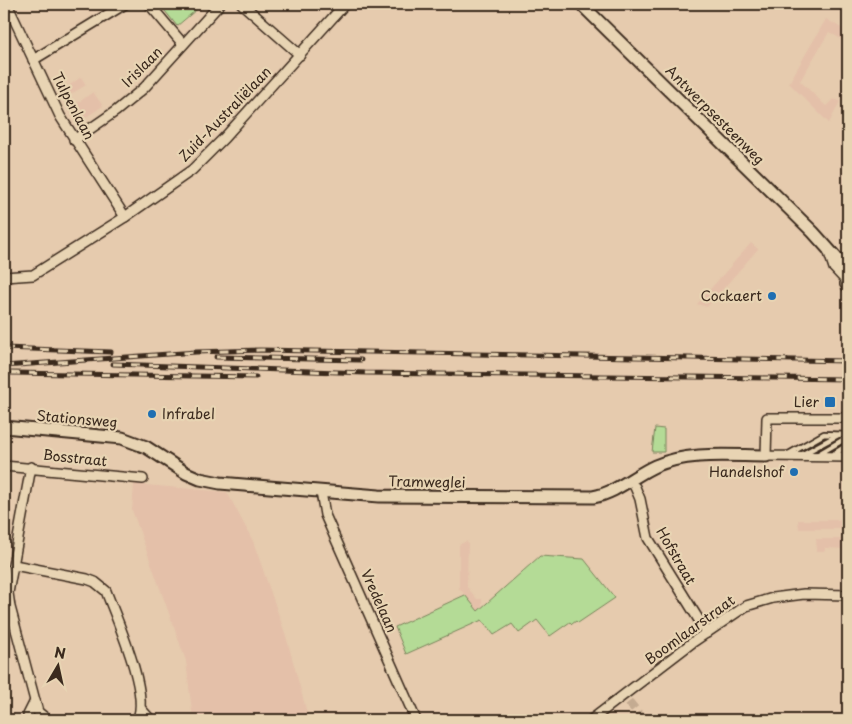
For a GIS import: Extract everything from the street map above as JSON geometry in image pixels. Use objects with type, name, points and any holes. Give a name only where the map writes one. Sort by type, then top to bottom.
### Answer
[{"type":"street","name":"Tulpenlaan","points":[[7,4],[60,116],[125,217]]},
{"type":"street","points":[[33,60],[125,4]]},
{"type":"street","points":[[149,4],[183,44]]},
{"type":"street","name":"Irislaan","points":[[74,140],[116,111],[144,88],[220,4]]},
{"type":"street","points":[[242,4],[300,55]]},
{"type":"street","name":"Zuid-Australiëlaan","points":[[4,277],[33,275],[125,217],[183,177],[208,155],[345,4]]},
{"type":"street","name":"Antwerpsesteenweg","points":[[581,4],[827,248],[846,277]]},
{"type":"street","points":[[846,456],[766,456],[767,418],[848,418]]},
{"type":"street","name":"Stationsweg","points":[[4,427],[122,438],[146,447],[171,463]]},
{"type":"street","name":"Tramweglei","points":[[171,463],[200,479],[220,483],[320,492],[379,496],[593,497],[605,494],[656,466],[679,457],[766,456]]},
{"type":"street","name":"Bosstraat","points":[[4,466],[31,467],[143,479]]},
{"type":"street","points":[[31,467],[8,593],[38,712],[48,720]]},
{"type":"street","name":"Hofstraat","points":[[635,487],[640,499],[648,538],[707,633]]},
{"type":"street","name":"Vredelaan","points":[[320,492],[325,515],[416,720]]},
{"type":"street","points":[[14,566],[87,579],[95,582],[106,591],[138,681],[141,708],[137,720]]},
{"type":"street","name":"Boomlaarstraat","points":[[591,720],[627,699],[707,633],[746,606],[773,598],[804,594],[848,595]]},
{"type":"street","points":[[29,720],[28,715],[35,700]]},
{"type":"street","points":[[141,708],[151,720]]},
{"type":"lane","points":[[846,277],[843,285],[848,291]]},
{"type":"lane","points":[[785,456],[824,434],[848,436]]},
{"type":"lane","points":[[800,456],[838,434]]},
{"type":"lane","points":[[814,456],[848,436]]},
{"type":"lane","points":[[828,456],[848,445]]},
{"type":"shaded area","points":[[826,19],[848,32],[848,43],[829,32],[800,81],[826,106],[833,99],[840,101],[829,123],[789,83]]},
{"type":"shaded area","points":[[81,77],[86,85],[63,99],[59,93]]},
{"type":"shaded area","points":[[93,92],[103,106],[77,123],[68,110]]},
{"type":"shaded area","points":[[751,243],[758,249],[707,307],[697,304]]},
{"type":"shaded area","points":[[134,484],[227,492],[253,541],[286,636],[309,720],[193,720],[186,661],[132,510]]},
{"type":"shaded area","points":[[798,520],[848,520],[848,529],[799,529]]},
{"type":"shaded area","points":[[816,539],[848,539],[848,549],[825,548],[825,551],[817,551]]},
{"type":"shaded area","points":[[466,541],[468,542],[467,587],[477,599],[482,599],[482,608],[478,611],[459,588],[459,545]]},
{"type":"green space","points":[[163,4],[203,4],[177,26],[161,6]]},
{"type":"green space","points":[[655,428],[664,429],[664,452],[652,452]]},
{"type":"green space","points":[[540,556],[584,559],[615,598],[578,623],[576,621],[572,624],[570,622],[550,636],[537,620],[519,633],[512,624],[494,635],[482,620],[406,654],[395,627],[465,595],[478,611]]},
{"type":"tunnel","points":[[629,702],[640,716],[648,720]]},
{"type":"railway","points":[[4,348],[111,352]]},
{"type":"railway","points":[[4,366],[196,352],[260,350],[848,361]]},
{"type":"railway","points":[[216,357],[361,360]]},
{"type":"railway","points":[[113,364],[365,373],[848,379]]},
{"type":"railway","points":[[11,373],[256,377]]},
{"type":"place","name":"Cockaert","points":[[772,296]]},
{"type":"place","name":"Lier","points":[[830,402]]},
{"type":"place","name":"Infrabel","points":[[152,414]]},
{"type":"place","name":"Handelshof","points":[[794,472]]}]
